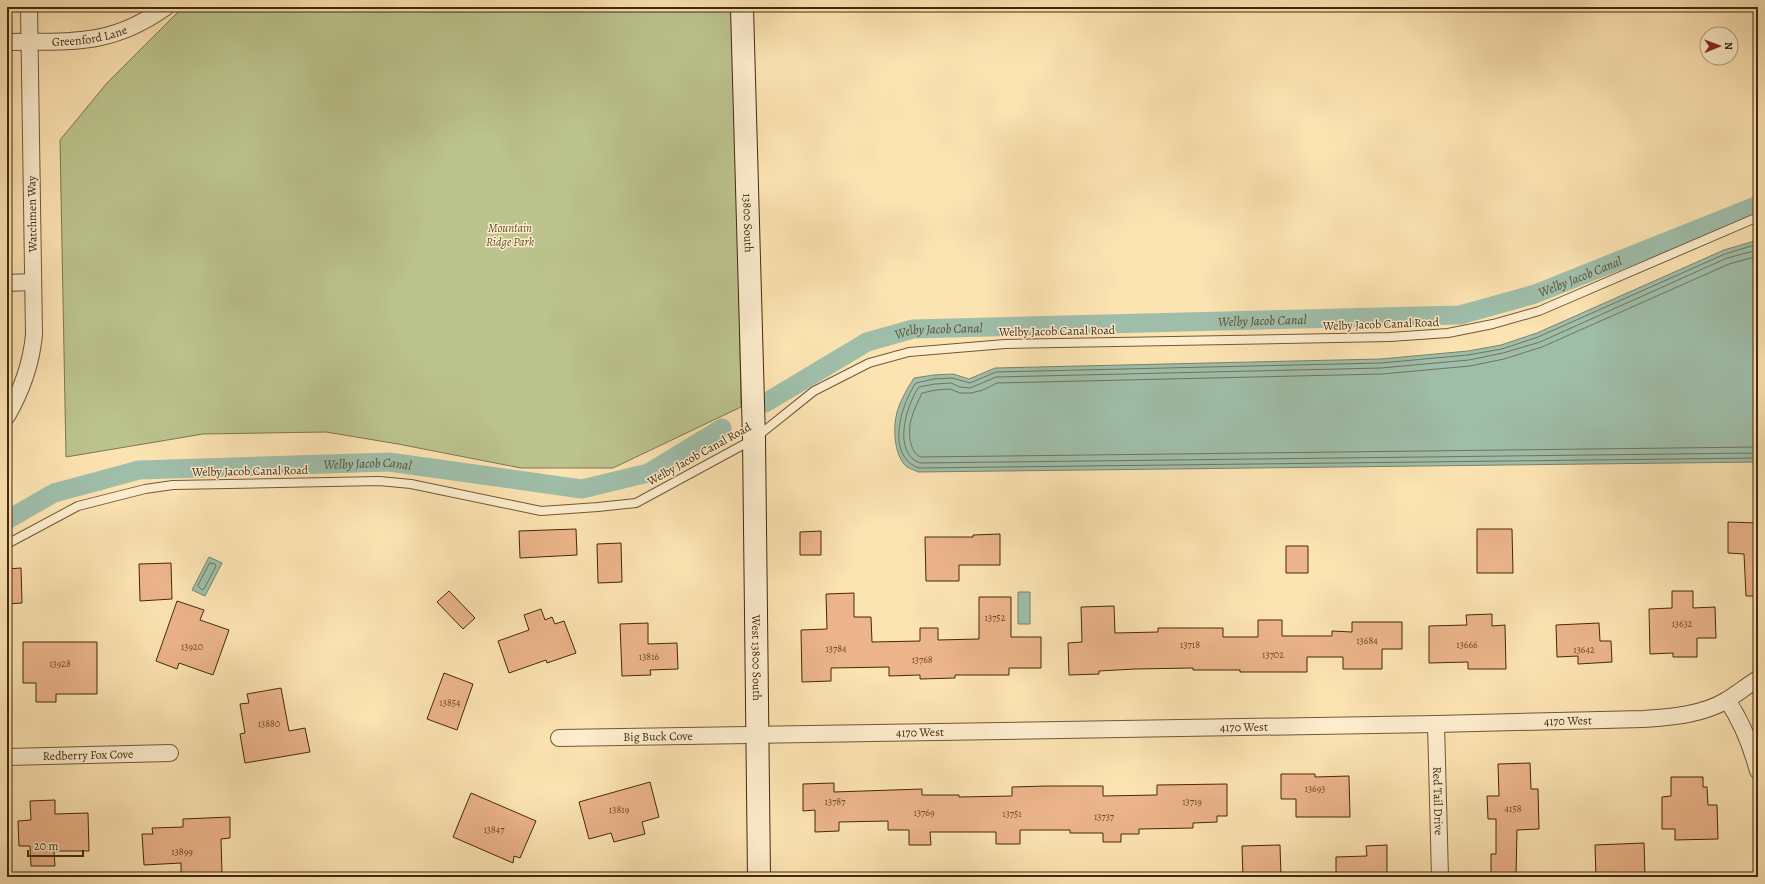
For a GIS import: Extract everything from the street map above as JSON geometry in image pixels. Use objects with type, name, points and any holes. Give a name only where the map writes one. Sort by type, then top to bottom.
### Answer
[{"type":"street","name":"Watchmen Way","points":[[7,416],[23,386],[32,353],[34,335],[29,7]]},
{"type":"street","name":"Greenford Lane","points":[[7,42],[71,42],[92,40],[132,28],[150,12],[166,7]]},
{"type":"street","name":"13800 South","points":[[742,7],[754,439]]},
{"type":"street","points":[[7,283],[33,282]]},
{"type":"street","name":"West 13800 South","points":[[754,439],[759,877]]},
{"type":"street","name":"4170 West","points":[[757,736],[1436,724],[1667,718],[1709,709],[1727,700],[1758,679]]},
{"type":"street","points":[[1727,700],[1740,719],[1758,771]]},
{"type":"street","name":"Red Tail Drive","points":[[1436,724],[1440,877]]},
{"type":"street","name":"Big Buck Cove","points":[[559,738],[757,736]]},
{"type":"street","name":"Redberry Fox Cove","points":[[7,757],[170,753]]},
{"type":"lane","name":"Welby Jacob Canal Road","points":[[7,544],[78,506],[145,489],[173,485],[378,481],[411,484],[541,510],[598,507],[636,502],[754,439],[814,391],[869,363],[909,352],[1005,344],[1390,337],[1448,333],[1493,324],[1539,311],[1758,217]]},
{"type":"green space","name":"Mountain Ridge Park","points":[[239,7],[734,7],[741,407],[613,468],[521,468],[398,444],[326,432],[203,434],[66,457],[60,140],[107,83],[181,9]]},
{"type":"water","points":[[1758,240],[1758,462],[918,472],[907,467],[903,463],[897,451],[895,423],[897,412],[903,397],[914,378],[953,374],[969,379],[995,368],[1381,359],[1468,351],[1501,345],[1537,333],[1724,250]]},
{"type":"water","points":[[209,557],[222,563],[205,596],[192,590]]},
{"type":"water","points":[[1018,592],[1030,592],[1030,624],[1018,624]]},
{"type":"building","points":[[1728,522],[1758,523],[1758,596],[1746,596],[1744,554],[1728,553]]},
{"type":"building","points":[[576,529],[577,555],[520,558],[519,531]]},
{"type":"building","points":[[1477,529],[1512,529],[1513,573],[1477,573]]},
{"type":"building","points":[[821,531],[821,555],[800,555],[800,532]]},
{"type":"building","points":[[1000,534],[1000,565],[959,565],[959,581],[926,581],[925,537],[973,537],[973,535]]},
{"type":"building","points":[[621,543],[622,582],[598,583],[597,544]]},
{"type":"building","points":[[1286,546],[1308,546],[1308,573],[1286,573]]},
{"type":"building","points":[[171,563],[172,599],[140,601],[139,564]]},
{"type":"building","points":[[21,568],[22,603],[7,604],[7,569]]},
{"type":"building","points":[[449,591],[475,618],[463,629],[437,602]]},
{"type":"building","points":[[1672,591],[1693,591],[1693,608],[1715,607],[1716,638],[1697,638],[1697,657],[1673,657],[1673,653],[1650,654],[1649,609],[1672,608]]},
{"type":"building","points":[[854,593],[854,617],[871,617],[872,642],[920,641],[920,628],[938,628],[938,640],[979,639],[979,597],[1011,597],[1011,637],[1041,637],[1041,668],[1009,668],[1009,675],[955,675],[955,678],[920,679],[920,675],[889,676],[889,667],[831,668],[831,681],[802,682],[801,630],[827,629],[826,594]]},
{"type":"building","points":[[177,601],[204,610],[200,620],[229,630],[213,675],[179,663],[177,669],[156,661]]},
{"type":"building","points":[[1114,606],[1115,633],[1158,632],[1158,628],[1223,628],[1223,637],[1258,637],[1258,620],[1282,620],[1282,636],[1332,636],[1332,631],[1352,632],[1352,622],[1402,622],[1402,649],[1382,649],[1382,669],[1343,669],[1343,657],[1307,657],[1307,672],[1240,672],[1240,670],[1193,670],[1193,668],[1099,671],[1099,674],[1069,675],[1068,643],[1082,642],[1081,607]]},
{"type":"building","points":[[541,609],[545,620],[552,617],[555,624],[564,621],[576,653],[547,663],[546,660],[509,673],[498,641],[529,630],[524,615]]},
{"type":"building","points":[[1492,614],[1492,626],[1505,625],[1506,669],[1468,669],[1468,662],[1429,663],[1429,626],[1467,625],[1466,615]]},
{"type":"building","points":[[648,623],[648,644],[677,643],[678,669],[650,670],[651,675],[622,676],[620,624]]},
{"type":"building","points":[[1599,623],[1600,641],[1611,641],[1612,662],[1578,664],[1578,656],[1557,657],[1556,625]]},
{"type":"building","points":[[23,642],[97,642],[97,694],[56,694],[56,702],[36,702],[36,683],[23,683]]},
{"type":"building","points":[[444,673],[473,684],[457,730],[427,719]]},
{"type":"building","points":[[281,688],[289,731],[305,728],[310,752],[245,763],[240,734],[245,733],[240,704],[249,703],[247,694]]},
{"type":"building","points":[[1530,763],[1531,789],[1538,789],[1539,829],[1517,830],[1516,877],[1491,877],[1491,854],[1496,854],[1496,819],[1488,819],[1487,796],[1499,796],[1498,764]]},
{"type":"building","points":[[1281,774],[1315,774],[1315,777],[1349,776],[1350,817],[1296,817],[1296,799],[1281,799]]},
{"type":"building","points":[[1671,777],[1703,777],[1703,787],[1707,787],[1708,805],[1717,805],[1718,839],[1675,840],[1675,829],[1662,829],[1662,797],[1671,796]]},
{"type":"building","points":[[650,782],[659,817],[642,822],[645,834],[614,842],[611,833],[589,839],[579,802]]},
{"type":"building","points":[[834,783],[834,792],[922,789],[922,795],[959,795],[959,797],[1012,796],[1012,787],[1047,786],[1103,786],[1103,796],[1157,795],[1157,785],[1227,784],[1227,816],[1217,816],[1217,822],[1193,823],[1193,828],[1139,829],[1139,834],[1121,834],[1121,842],[1103,842],[1103,833],[1070,833],[1070,830],[1020,830],[1020,844],[996,844],[996,832],[930,832],[931,845],[909,845],[909,830],[888,830],[888,821],[839,822],[839,831],[815,832],[815,810],[803,811],[803,784]]},
{"type":"building","points":[[471,793],[536,821],[520,858],[514,856],[513,863],[453,837]]},
{"type":"building","points":[[55,800],[55,814],[88,813],[89,851],[54,851],[55,866],[31,866],[30,846],[19,846],[18,821],[31,820],[30,801]]},
{"type":"building","points":[[230,817],[230,838],[221,839],[222,874],[181,875],[181,863],[144,865],[142,834],[153,834],[152,828],[183,827],[183,819]]},
{"type":"building","points":[[1644,843],[1645,877],[1596,877],[1595,845]]},
{"type":"building","points":[[1280,845],[1281,877],[1243,877],[1242,846]]},
{"type":"building","points":[[1387,845],[1387,876],[1336,877],[1336,857],[1367,856],[1366,846]]},
{"type":"waterway","name":"Welby Jacob Canal","points":[[765,403],[867,342],[913,329],[1460,315],[1535,294],[1758,205]]},
{"type":"waterway","name":"Welby Jacob Canal","points":[[7,520],[54,493],[139,470],[389,462],[582,489],[648,473],[722,428]]}]
